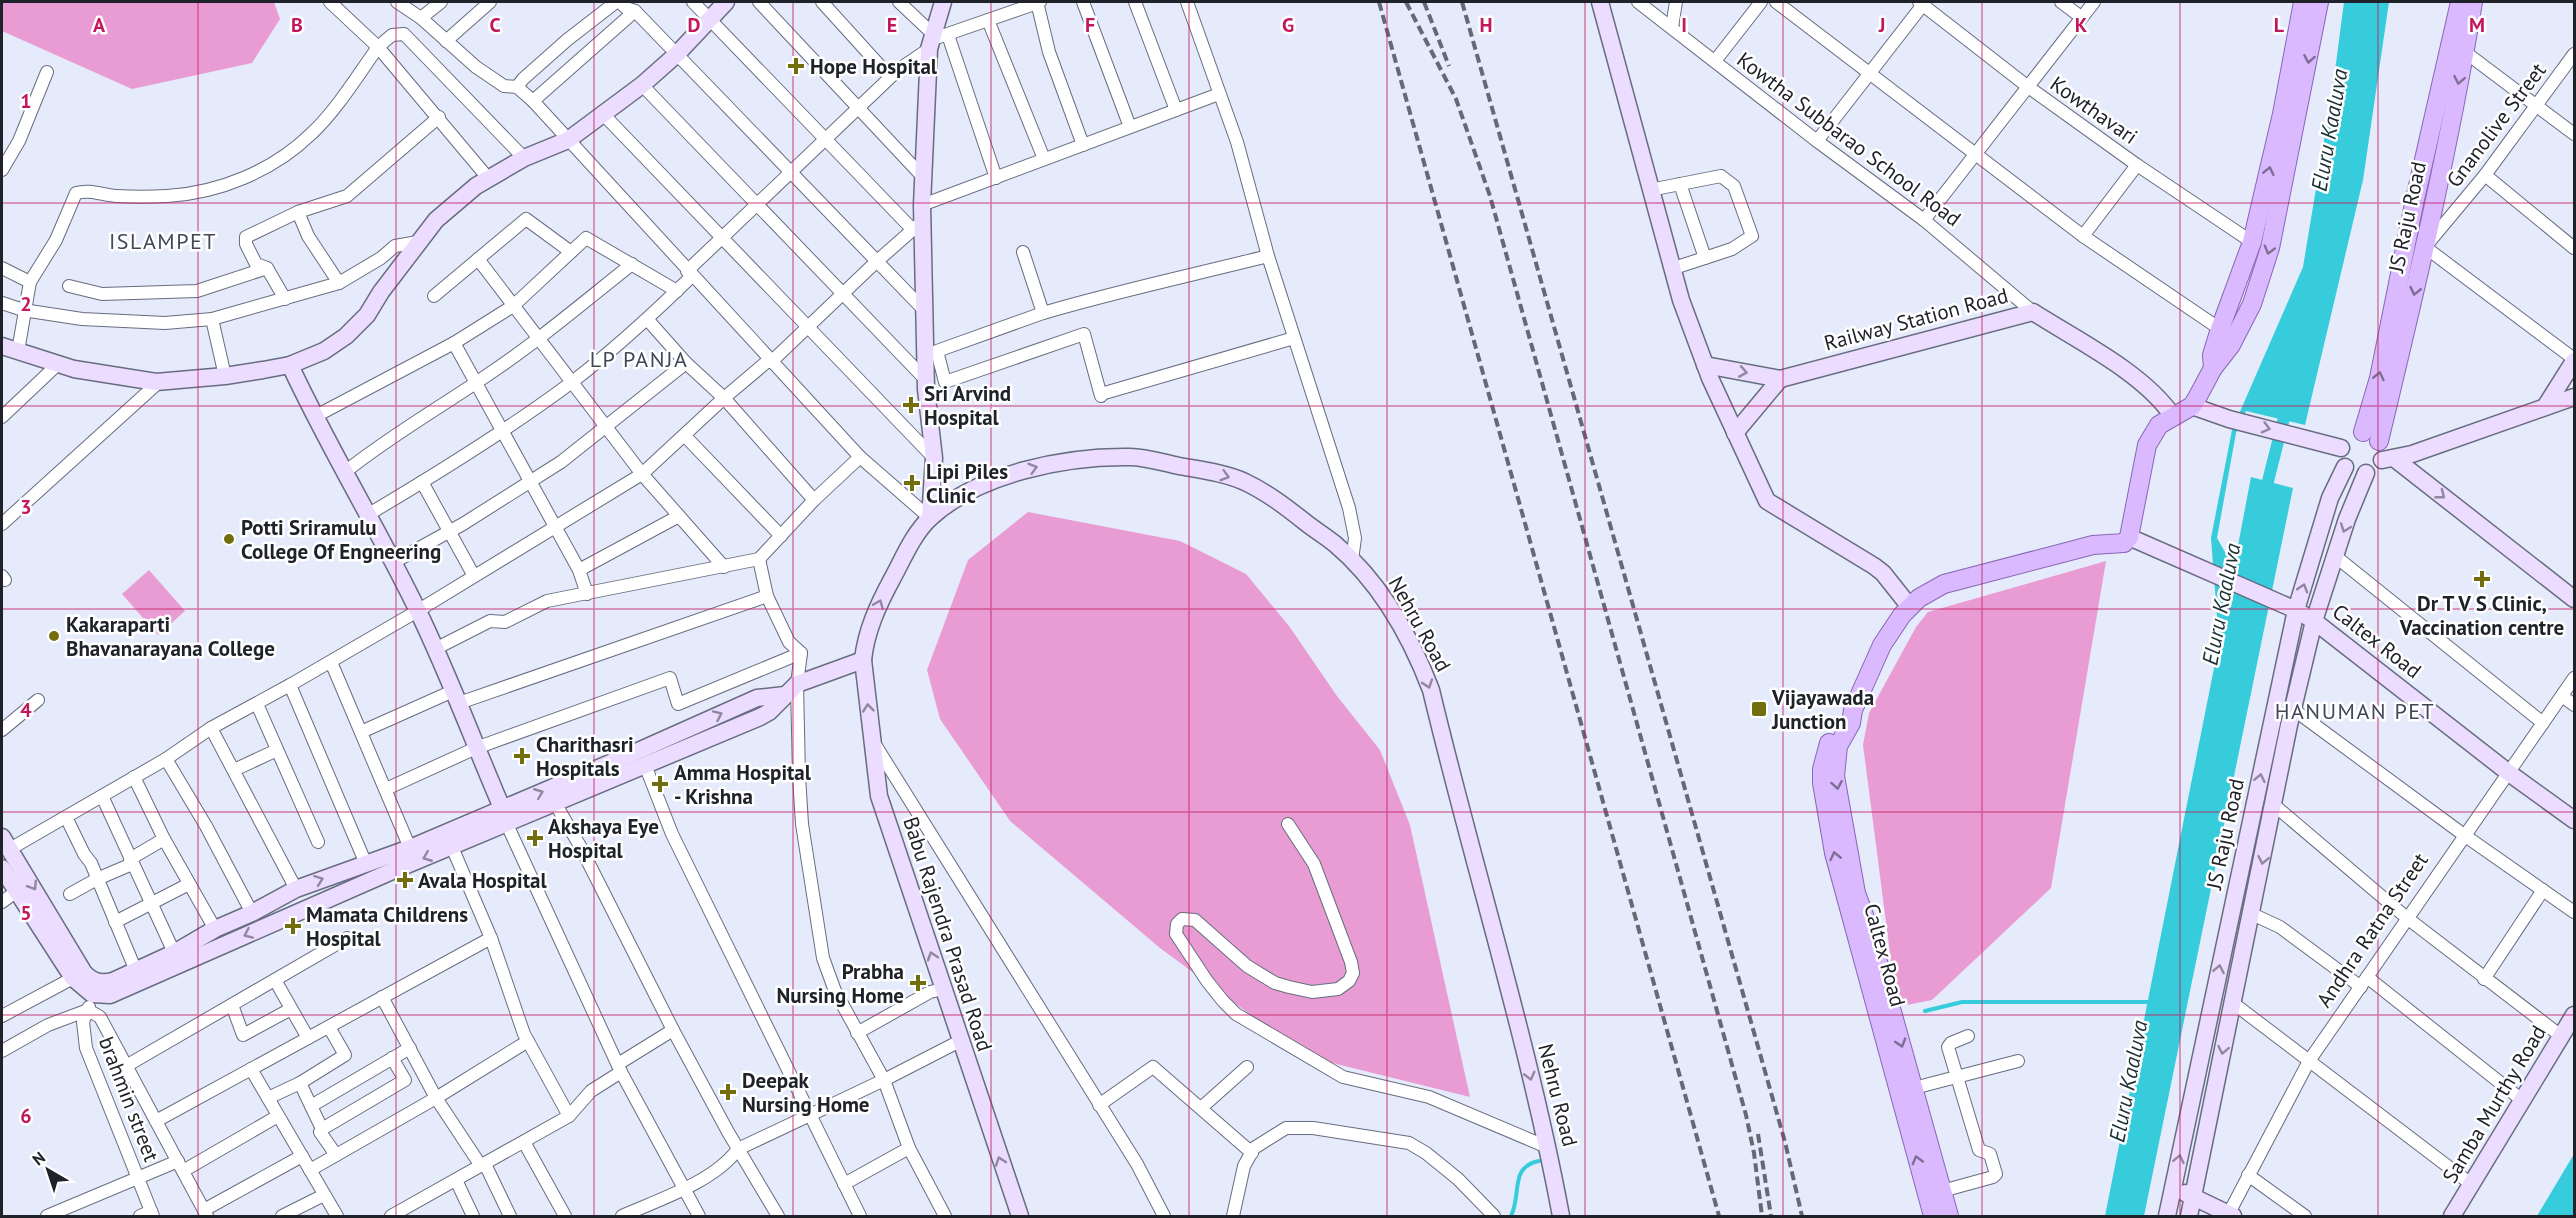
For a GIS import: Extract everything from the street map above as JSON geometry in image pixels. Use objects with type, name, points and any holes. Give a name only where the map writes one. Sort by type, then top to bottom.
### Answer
[{"type":"main road","points":[[2213,368],[2212,355],[2220,329],[2252,242],[2282,114],[2303,2]]},
{"type":"main road","points":[[2129,537],[2147,445],[2159,425],[2192,406],[2213,368],[2223,358],[2242,326],[2270,248],[2319,2]]},
{"type":"main road","name":"JS Raju Road","points":[[2371,437],[2379,378],[2415,199],[2460,2]]},
{"type":"main road","name":"JS Raju Road","points":[[2371,437],[2425,246],[2473,2]]},
{"type":"main road","name":"Caltex Road","points":[[1949,1216],[1856,892],[1835,776],[1838,746],[1851,723],[1853,710],[1882,645],[1910,607],[1924,593],[1944,584],[2109,543],[2124,543],[2129,537]]},
{"type":"main road","name":"Caltex Road","points":[[1853,710],[1834,733],[1828,746],[1822,769],[1822,783],[1834,853],[1933,1216]]},
{"type":"street","points":[[330,2],[378,47],[488,178]]},
{"type":"street","points":[[397,2],[421,18],[476,67],[504,86],[517,87],[533,102],[860,457],[930,518]]},
{"type":"street","points":[[446,41],[490,2]]},
{"type":"street","points":[[517,87],[567,40],[618,2],[635,11],[925,311]]},
{"type":"street","points":[[693,2],[712,19],[825,139],[919,219]]},
{"type":"street","points":[[524,158],[404,34],[392,35],[378,47],[311,134],[279,160],[254,174],[201,193],[155,196],[115,196],[87,190],[76,193],[56,240],[30,282],[10,348],[58,364],[108,376],[160,381],[225,376],[290,364],[324,351],[346,336],[367,315],[436,220],[488,178],[524,158],[568,140],[642,85],[677,54],[726,2]]},
{"type":"street","points":[[759,2],[923,177]]},
{"type":"street","points":[[822,2],[890,77]]},
{"type":"street","points":[[899,2],[937,40],[996,178]]},
{"type":"street","points":[[930,518],[934,458],[926,380],[925,311],[919,219],[943,2]]},
{"type":"street","points":[[369,514],[502,430],[572,382],[677,291],[723,236],[789,172],[890,77],[937,40],[1038,2],[1049,52],[1083,145]]},
{"type":"street","points":[[1083,2],[1130,127]]},
{"type":"street","points":[[1135,2],[1176,110]]},
{"type":"street","points":[[1187,2],[1237,142],[1268,256],[1349,508],[1355,538],[1352,561]]},
{"type":"street","points":[[1600,2],[1671,269],[1705,365],[1767,501],[1874,566],[1883,573],[1910,607]]},
{"type":"street","name":"Kowtha Subbarao School Road","points":[[1638,2],[1817,141],[1924,220],[2033,312]]},
{"type":"street","points":[[1672,27],[1676,2]]},
{"type":"street","points":[[1715,61],[1761,2]]},
{"type":"street","points":[[1776,2],[2083,236],[2220,329]]},
{"type":"street","points":[[1817,141],[1871,73],[1922,2]]},
{"type":"street","name":"Kowthavari","points":[[1922,2],[2026,86],[2137,165],[2252,242]]},
{"type":"street","points":[[2061,2],[2081,17]]},
{"type":"street","points":[[1924,220],[2026,86],[2094,2]]},
{"type":"street","points":[[421,18],[434,4]]},
{"type":"street","points":[[533,102],[635,11]]},
{"type":"street","points":[[988,20],[1044,159]]},
{"type":"street","points":[[2464,52],[2574,134]]},
{"type":"street","name":"Gnanolive Street","points":[[2425,246],[2485,175],[2574,54]]},
{"type":"street","points":[[2,170],[19,141],[47,72]]},
{"type":"street","points":[[642,85],[926,380]]},
{"type":"street","points":[[791,690],[769,712],[760,717],[452,847],[177,958],[104,983],[90,979],[84,973],[6,843],[66,817],[166,759],[211,728],[331,662],[642,474],[724,398],[770,361],[919,219],[996,178],[1219,94]]},
{"type":"street","points":[[603,114],[723,236],[934,458]]},
{"type":"street","points":[[285,299],[267,268],[256,264],[246,244],[246,237],[298,213],[347,196],[439,117]]},
{"type":"street","points":[[2083,236],[2137,165]]},
{"type":"street","points":[[2485,175],[2574,248]]},
{"type":"street","points":[[1650,190],[1721,176],[1734,186],[1752,236],[1732,249],[1671,269]]},
{"type":"street","points":[[1680,184],[1705,258]]},
{"type":"street","points":[[298,213],[308,236],[339,283]]},
{"type":"street","points":[[434,296],[526,219],[571,252]]},
{"type":"street","points":[[314,417],[454,343],[514,305],[586,238],[677,291]]},
{"type":"street","points":[[2,303],[23,310],[82,319],[165,323],[212,319],[339,283],[381,258],[395,246],[418,242]]},
{"type":"street","points":[[2425,246],[2574,360],[2545,407]]},
{"type":"street","points":[[1023,252],[1043,313]]},
{"type":"street","points":[[1268,256],[1154,285],[1120,290],[1043,313],[937,351],[945,382],[1084,334],[1101,395],[1294,338]]},
{"type":"street","points":[[478,258],[642,474],[724,567]]},
{"type":"street","points":[[345,472],[380,444],[476,383],[540,338],[632,264]]},
{"type":"street","points":[[2,268],[30,282]]},
{"type":"street","points":[[69,286],[102,294],[197,291],[267,268]]},
{"type":"street","name":"Railway Station Road","points":[[1705,365],[1780,379],[2033,312],[2140,381],[2159,398],[2172,416]]},
{"type":"street","points":[[212,319],[225,376]]},
{"type":"street","points":[[647,319],[686,363],[724,398],[814,500]]},
{"type":"street","points":[[454,343],[579,570],[587,594]]},
{"type":"street","points":[[394,562],[450,531],[561,462],[686,363]]},
{"type":"street","points":[[2,417],[58,364]]},
{"type":"street","points":[[290,364],[314,417],[369,514],[418,610],[502,808],[506,824],[620,1068],[699,1216]]},
{"type":"street","points":[[1735,433],[1780,379]]},
{"type":"street","points":[[2,524],[160,381]]},
{"type":"street","points":[[2574,397],[2388,459],[2366,474],[2355,473],[2345,467],[2341,458],[2341,448],[2346,439],[2354,433],[2371,437],[2388,459],[2574,599]]},
{"type":"street","points":[[2192,406],[2229,419],[2341,448]]},
{"type":"street","points":[[685,436],[781,536]]},
{"type":"street","points":[[435,649],[490,621],[505,622],[547,601],[759,559],[814,500],[860,457]]},
{"type":"street","name":"Nehru Road","points":[[863,660],[868,631],[885,592],[912,541],[930,518],[957,500],[997,479],[1039,465],[1132,457],[1213,472],[1243,481],[1274,497],[1334,544],[1386,600],[1423,668],[1431,690],[1499,948],[1547,1147],[1561,1216]]},
{"type":"street","name":"JS Raju Road","points":[[2167,1216],[2296,610],[2330,498],[2345,467]]},
{"type":"street","name":"JS Raju Road","points":[[2189,1216],[2293,709],[2314,621],[2335,556],[2366,474]]},
{"type":"street","points":[[422,482],[474,576]]},
{"type":"street","points":[[579,570],[679,516]]},
{"type":"street","name":"Caltex Road","points":[[2129,537],[2296,610],[2314,621],[2509,773],[2574,820]]},
{"type":"street","points":[[2335,556],[2543,723]]},
{"type":"street","points":[[759,559],[767,596],[789,642],[801,653]]},
{"type":"street","points":[[361,732],[456,697],[767,596]]},
{"type":"street","points":[[801,653],[791,690],[802,824],[823,958],[835,991],[884,1080],[909,1148],[945,1216]]},
{"type":"street","points":[[386,789],[476,748],[669,678],[678,704],[801,653]]},
{"type":"street","points":[[2,868],[74,978],[98,996],[110,995],[177,958],[215,929],[252,913],[296,889],[410,848],[757,698],[791,690],[863,660]]},
{"type":"street","name":"Babu Rajendra Prasad Road","points":[[863,660],[879,796],[1020,1216]]},
{"type":"street","points":[[331,662],[410,848]]},
{"type":"street","name":"Andhra Ratna Street","points":[[2231,1215],[2248,1175],[2309,1061],[2574,678]]},
{"type":"street","points":[[290,686],[366,864]]},
{"type":"street","points":[[2562,696],[2574,705]]},
{"type":"street","points":[[2,730],[38,700]]},
{"type":"street","points":[[257,704],[318,842]]},
{"type":"street","points":[[2293,709],[2464,835],[2574,912]]},
{"type":"street","points":[[211,728],[296,889]]},
{"type":"street","points":[[871,736],[1137,1164],[1164,1216]]},
{"type":"street","points":[[234,770],[277,750]]},
{"type":"street","points":[[166,759],[206,826],[252,913]]},
{"type":"street","points":[[645,765],[672,834],[860,1216]]},
{"type":"street","points":[[134,777],[164,838],[215,929]]},
{"type":"street","points":[[102,796],[177,958]]},
{"type":"street","points":[[555,803],[580,846],[673,1030],[738,1149],[778,1216]]},
{"type":"street","points":[[2274,805],[2408,918],[2484,979],[2561,1036]]},
{"type":"street","points":[[66,817],[97,879],[136,971]]},
{"type":"street","points":[[1288,825],[1320,877],[1353,973],[1349,981],[1338,989],[1312,992],[1289,987],[1270,980],[1246,966],[1195,920],[1182,919],[1177,924],[1176,934],[1222,1002],[1236,1014],[1332,1072],[1429,1097],[1547,1147]]},
{"type":"street","points":[[70,894],[131,862],[164,838]]},
{"type":"street","points":[[452,847],[491,938],[528,1041],[568,1116]]},
{"type":"street","points":[[114,922],[189,884]]},
{"type":"street","points":[[2484,979],[2543,890]]},
{"type":"street","points":[[2,902],[17,891]]},
{"type":"street","points":[[2252,914],[2280,927],[2364,982],[2522,1100]]},
{"type":"street","points":[[126,1066],[347,938]]},
{"type":"street","points":[[156,1121],[491,938]]},
{"type":"street","points":[[2,1016],[74,978]]},
{"type":"street","points":[[275,980],[308,1038]]},
{"type":"street","points":[[857,1033],[930,992],[943,989]]},
{"type":"street","name":"brahmin street","points":[[98,996],[83,1022],[86,1048],[139,1179],[148,1215]]},
{"type":"street","points":[[382,997],[436,1098],[483,1165],[510,1216]]},
{"type":"street","points":[[2233,1003],[2471,1184]]},
{"type":"street","points":[[232,1005],[243,1035],[291,1009]]},
{"type":"street","points":[[2,1051],[48,1025],[88,1010],[104,1022],[205,1213],[302,1156]]},
{"type":"street","name":"Samba Murthy Road","points":[[2452,1216],[2574,1015]]},
{"type":"street","points":[[268,1098],[300,1083],[345,1055],[329,1027]]},
{"type":"street","points":[[391,1216],[568,1116],[591,1091],[673,1030]]},
{"type":"street","points":[[1942,1191],[1993,1177],[1996,1174],[1990,1154],[1979,1150],[1956,1077],[1949,1044],[1968,1036]]},
{"type":"street","points":[[310,1170],[436,1098],[528,1041]]},
{"type":"street","points":[[622,1216],[685,1188],[729,1162],[738,1149],[884,1080],[960,1041]]},
{"type":"street","points":[[310,1106],[410,1048]]},
{"type":"street","points":[[322,1129],[405,1080],[392,1058]]},
{"type":"street","points":[[1914,1088],[2018,1061]]},
{"type":"street","points":[[1201,1108],[1247,1067]]},
{"type":"street","points":[[1099,1105],[1153,1068],[1252,1153]]},
{"type":"street","points":[[251,1069],[337,1216]]},
{"type":"street","points":[[300,1083],[322,1129],[320,1132],[336,1155]]},
{"type":"street","points":[[47,1216],[70,1212],[139,1179],[180,1166],[279,1116]]},
{"type":"street","points":[[1233,1216],[1244,1166],[1254,1148],[1286,1128],[1313,1128],[1409,1143],[1426,1153],[1458,1179],[1494,1216]]},
{"type":"street","points":[[524,1142],[565,1216]]},
{"type":"street","points":[[844,1184],[909,1148]]},
{"type":"street","points":[[2248,1175],[2305,1216]]},
{"type":"street","points":[[456,1180],[473,1216]]},
{"type":"street","points":[[2173,1188],[2231,1215]]},
{"type":"street","points":[[282,1216],[324,1195]]},
{"type":"shaded area","points":[[2,2],[274,2],[280,19],[252,63],[132,89],[2,31]]},
{"type":"shaded area","points":[[1028,512],[1180,541],[1246,574],[1289,626],[1337,696],[1380,750],[1410,825],[1470,1097],[1308,1057],[1160,948],[1010,821],[940,719],[927,670],[968,560]]},
{"type":"shaded area","points":[[2106,561],[2051,888],[1932,1000],[1897,1007],[1863,745],[1869,713],[1916,627],[1928,612]]},
{"type":"shaded area","points":[[149,570],[185,611],[158,635],[122,594]]},
{"type":"water","points":[[2344,2],[2389,2],[2363,180],[2305,425],[2246,411],[2236,433],[2217,538],[2225,552],[2236,556],[2251,477],[2293,488],[2144,1216],[2105,1216],[2219,643],[2211,538],[2232,430],[2303,267],[2333,86]]},
{"type":"water","points":[[2574,1154],[2574,1216],[2537,1216]]},
{"type":"waterway","name":"Eluru Kaaluva","points":[[2264,497],[2287,406]]},
{"type":"waterway","points":[[1925,1011],[1962,1002],[2152,1002]]},
{"type":"waterway","points":[[1511,1216],[1520,1175],[1530,1164],[1539,1161]]},
{"type":"railway","points":[[1379,2],[1719,1216]]},
{"type":"railway","points":[[1406,2],[1456,99],[1490,196],[1746,1115],[1754,1153],[1762,1216]]},
{"type":"railway","points":[[1424,2],[1449,66]]},
{"type":"railway","points":[[1462,2],[1785,1142],[1802,1216]]},
{"type":"railway","points":[[1758,1134],[1771,1216]]},
{"type":"place","name":"Hope Hospital","points":[[796,66]]},
{"type":"place","name":"Sri Arvind Hospital","points":[[911,405]]},
{"type":"place","name":"Lipi Piles Clinic","points":[[912,483]]},
{"type":"place","name":"Potti Sriramulu College Of Engneering","points":[[229,539]]},
{"type":"place","name":"Dr T V S Clinic, Vaccination centre","points":[[2482,579]]},
{"type":"place","name":"Kakaraparti Bhavanarayana College","points":[[54,636]]},
{"type":"place","name":"Vijayawada Junction","points":[[1759,709]]},
{"type":"place","name":"Charithasri Hospitals","points":[[522,756]]},
{"type":"place","name":"Amma Hospital - Krishna","points":[[660,784]]},
{"type":"place","name":"Akshaya Eye Hospital","points":[[535,838]]},
{"type":"place","name":"Avala Hospital","points":[[405,880]]},
{"type":"place","name":"Mamata Childrens Hospital","points":[[293,926]]},
{"type":"place","name":"Prabha Nursing Home","points":[[918,983]]},
{"type":"place","name":"Deepak Nursing Home","points":[[728,1092]]},
{"type":"district","name":"ISLAMPET","points":[[163,241]]},
{"type":"district","name":"LP PANJA","points":[[639,359]]},
{"type":"district","name":"HANUMAN PET","points":[[2355,711]]}]
